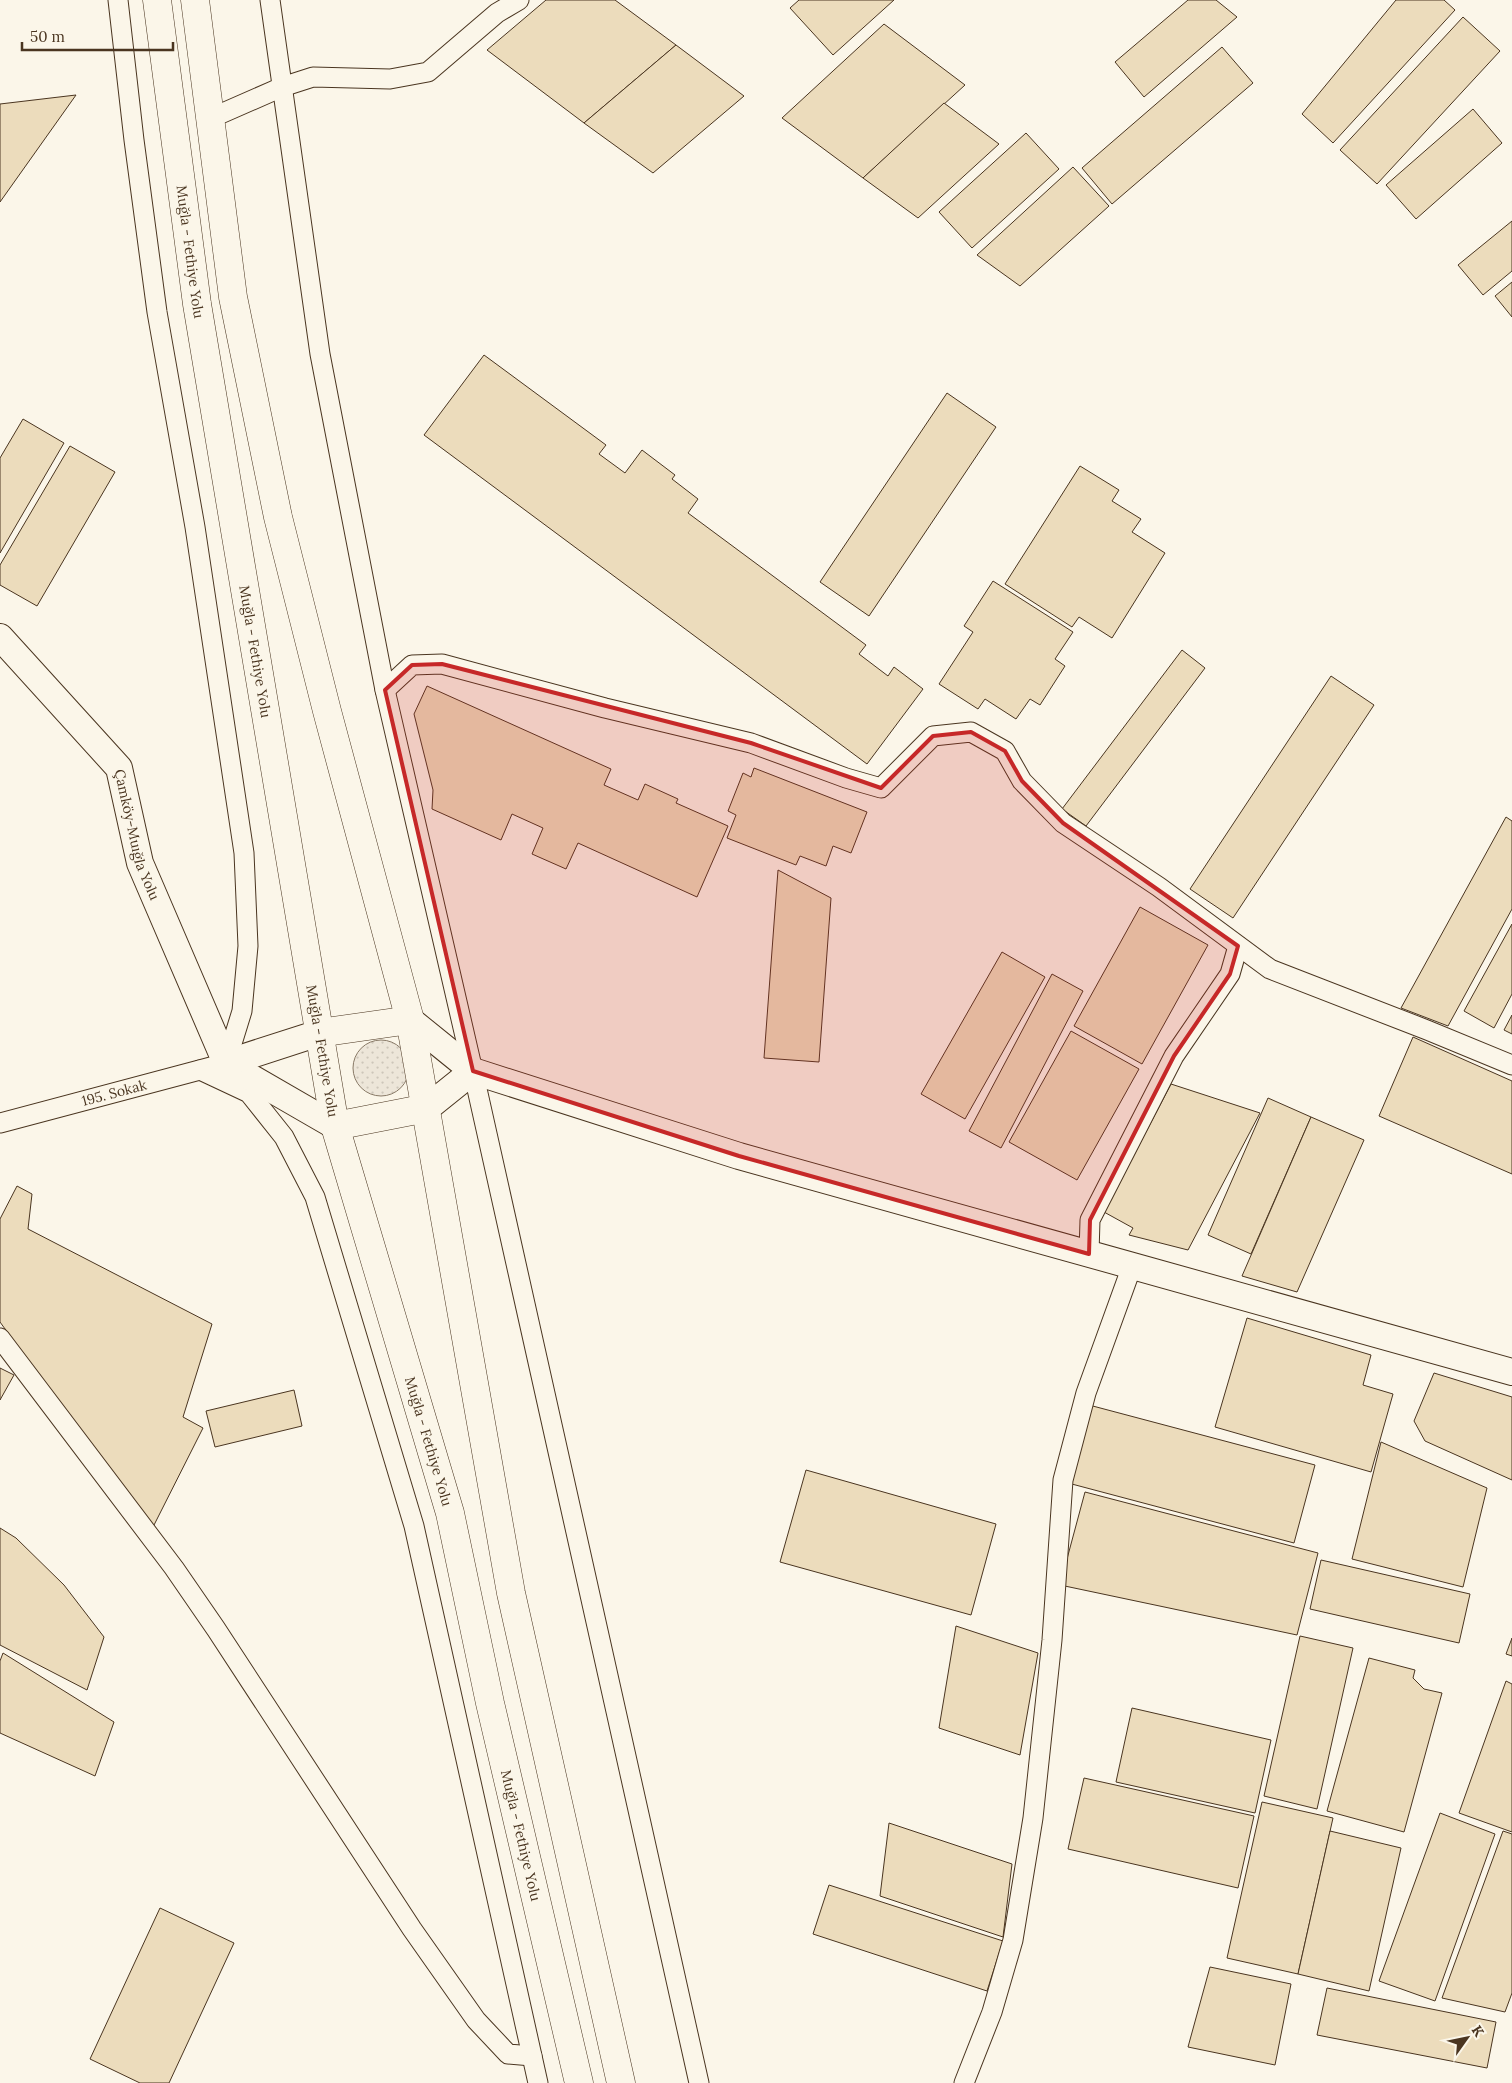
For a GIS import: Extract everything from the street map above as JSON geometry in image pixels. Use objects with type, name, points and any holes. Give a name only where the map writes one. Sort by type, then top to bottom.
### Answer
[{"type":"highway","name":"Muğla - Fethiye Yolu","points":[[157,0],[197,304],[335,1126],[450,1513],[492,1713],[579,2083]]},
{"type":"highway","points":[[194,0],[233,297],[278,518],[327,711],[410,1020],[427,1108],[510,1593],[621,2083]]},
{"type":"highway","points":[[319,1033],[410,1020]]},
{"type":"highway","points":[[335,1126],[427,1108]]},
{"type":"street","points":[[118,0],[134,140],[158,312],[195,527],[244,853],[248,946],[242,1011],[226,1063]]},
{"type":"street","points":[[270,0],[320,354],[385,690],[473,1070],[699,2083]]},
{"type":"street","points":[[209,120],[282,87],[313,77],[390,79],[428,72],[497,14],[519,0]]},
{"type":"street","name":"Çamköy-Muığla Yolu","points":[[0,637],[119,768],[140,863],[226,1063]]},
{"type":"street","points":[[385,690],[412,665],[442,664],[605,708],[751,743],[846,778],[881,788],[933,736],[971,732],[1004,751],[1022,781],[1063,823],[1158,887],[1270,969],[1512,1065]]},
{"type":"street","points":[[1090,1254],[1090,1220],[1174,1056],[1230,974],[1238,946]]},
{"type":"street","points":[[410,1020],[473,1070],[739,1156],[1512,1372]]},
{"type":"street","points":[[226,1063],[319,1033]]},
{"type":"street","points":[[226,1063],[335,1126]]},
{"type":"street","name":"195. Sokak","points":[[0,1123],[226,1063]]},
{"type":"street","points":[[200,1070],[249,1093],[284,1137],[315,1197],[414,1526],[538,2083]]},
{"type":"street","points":[[427,1108],[473,1070]]},
{"type":"street","points":[[964,2083],[992,2012],[1013,1940],[1018,1912],[1034,1808],[1052,1640],[1063,1480],[1086,1393],[1132,1266]]},
{"type":"street","points":[[0,1338],[174,1568],[222,1638],[412,1929],[476,2020],[508,2054],[532,2056]]},
{"type":"highlighted area","points":[[442,664],[751,743],[881,788],[933,736],[971,732],[1005,751],[1022,781],[1063,823],[1238,946],[1230,974],[1174,1056],[1090,1220],[1089,1254],[739,1156],[473,1071],[385,690],[412,665]]},
{"type":"shaded area","points":[[375,1040],[387,1040],[397,1044],[405,1052],[409,1068],[405,1084],[397,1092],[387,1096],[375,1096],[365,1092],[357,1084],[353,1074],[353,1062],[357,1052],[365,1044]]},
{"type":"building","points":[[546,0],[615,0],[676,45],[584,123],[487,50]]},
{"type":"building","points":[[799,0],[894,0],[833,55],[790,8]]},
{"type":"building","points":[[1188,0],[1216,0],[1237,17],[1144,97],[1115,62]]},
{"type":"building","points":[[1396,0],[1444,0],[1455,10],[1333,143],[1302,114]]},
{"type":"building","points":[[1463,17],[1500,51],[1377,184],[1340,150]]},
{"type":"building","points":[[884,24],[965,85],[863,178],[782,118]]},
{"type":"building","points":[[676,45],[744,96],[653,173],[584,123]]},
{"type":"building","points":[[1222,47],[1253,83],[1112,204],[1082,168]]},
{"type":"building","points":[[76,95],[0,202],[0,104]]},
{"type":"building","points":[[944,103],[999,144],[918,218],[863,178]]},
{"type":"building","points":[[1473,109],[1502,143],[1416,219],[1386,185]]},
{"type":"building","points":[[1026,133],[1059,169],[972,248],[939,212]]},
{"type":"building","points":[[1073,167],[1109,206],[1020,286],[977,255]]},
{"type":"building","points":[[1512,221],[1512,271],[1483,295],[1458,265]]},
{"type":"building","points":[[1512,282],[1512,317],[1495,296]]},
{"type":"building","points":[[484,355],[606,445],[599,454],[625,473],[642,450],[675,475],[672,479],[698,499],[688,513],[866,645],[859,654],[888,676],[894,667],[923,689],[867,764],[424,435]]},
{"type":"building","points":[[947,393],[996,427],[869,616],[820,582]]},
{"type":"building","points":[[23,419],[64,443],[0,553],[0,458]]},
{"type":"building","points":[[70,446],[115,472],[37,606],[0,585],[0,565]]},
{"type":"building","points":[[1080,466],[1119,490],[1112,501],[1141,519],[1132,532],[1165,553],[1112,638],[1079,617],[1072,627],[1005,584]]},
{"type":"building","points":[[993,581],[1073,632],[1055,659],[1065,666],[1040,705],[1030,699],[1016,719],[985,699],[978,709],[939,684],[973,632],[964,626]]},
{"type":"building","points":[[1182,650],[1205,668],[1086,826],[1062,809]]},
{"type":"building","points":[[1331,676],[1374,705],[1233,918],[1190,889]]},
{"type":"building","points":[[427,686],[611,769],[604,785],[638,800],[645,784],[678,799],[676,803],[728,826],[697,897],[578,843],[566,869],[532,854],[543,828],[512,814],[501,840],[432,809],[433,790],[414,714]]},
{"type":"building","points":[[754,768],[867,812],[851,853],[833,846],[826,866],[800,856],[796,865],[727,838],[736,815],[728,811],[743,773],[751,777]]},
{"type":"building","points":[[1506,817],[1512,821],[1512,909],[1448,1026],[1401,1008]]},
{"type":"building","points":[[778,870],[831,898],[819,1062],[764,1058]]},
{"type":"building","points":[[1140,907],[1208,945],[1142,1064],[1074,1026]]},
{"type":"building","points":[[1512,924],[1512,994],[1494,1028],[1464,1011]]},
{"type":"building","points":[[1002,952],[1045,977],[965,1119],[921,1094]]},
{"type":"building","points":[[1052,974],[1083,991],[1001,1148],[969,1131]]},
{"type":"building","points":[[1512,1015],[1512,1034],[1504,1030]]},
{"type":"building","points":[[1071,1031],[1139,1069],[1077,1180],[1009,1142]]},
{"type":"building","points":[[1413,1037],[1512,1081],[1512,1174],[1379,1116]]},
{"type":"building","points":[[1171,1084],[1260,1113],[1188,1250],[1129,1235],[1133,1228],[1104,1212]]},
{"type":"building","points":[[1268,1098],[1311,1117],[1251,1254],[1208,1235]]},
{"type":"building","points":[[1311,1117],[1364,1140],[1297,1292],[1242,1276]]},
{"type":"building","points":[[17,1186],[32,1194],[28,1229],[212,1324],[183,1417],[203,1428],[151,1531],[0,1322],[0,1219]]},
{"type":"building","points":[[1247,1318],[1371,1355],[1363,1385],[1393,1394],[1371,1472],[1215,1427]]},
{"type":"building","points":[[0,1368],[14,1375],[0,1400]]},
{"type":"building","points":[[1434,1373],[1512,1397],[1512,1480],[1425,1441],[1414,1421]]},
{"type":"building","points":[[294,1390],[302,1426],[215,1447],[206,1411]]},
{"type":"building","points":[[1089,1405],[1315,1465],[1294,1543],[1068,1483]]},
{"type":"building","points":[[1381,1442],[1487,1488],[1463,1587],[1352,1559]]},
{"type":"building","points":[[806,1470],[996,1524],[971,1615],[780,1562]]},
{"type":"building","points":[[1085,1492],[1318,1553],[1297,1635],[1060,1585]]},
{"type":"building","points":[[0,1528],[16,1538],[64,1585],[104,1637],[87,1690],[0,1645]]},
{"type":"building","points":[[1321,1560],[1470,1594],[1459,1643],[1310,1609]]},
{"type":"building","points":[[956,1626],[1038,1653],[1020,1755],[939,1728]]},
{"type":"building","points":[[1300,1636],[1353,1648],[1317,1809],[1264,1796]]},
{"type":"building","points":[[1512,1638],[1512,1656],[1506,1654]]},
{"type":"building","points":[[3,1653],[114,1722],[95,1776],[0,1733],[0,1661]]},
{"type":"building","points":[[1369,1658],[1415,1670],[1413,1678],[1424,1689],[1442,1693],[1404,1832],[1327,1811]]},
{"type":"building","points":[[1506,1681],[1512,1684],[1512,1832],[1459,1813]]},
{"type":"building","points":[[1132,1708],[1271,1740],[1255,1813],[1116,1782]]},
{"type":"building","points":[[1084,1778],[1254,1816],[1238,1888],[1068,1849]]},
{"type":"building","points":[[1262,1802],[1333,1818],[1298,1974],[1227,1958]]},
{"type":"building","points":[[1440,1813],[1495,1834],[1435,2001],[1379,1981]]},
{"type":"building","points":[[889,1823],[1012,1864],[1003,1937],[880,1896]]},
{"type":"building","points":[[1330,1831],[1401,1848],[1369,1991],[1298,1974]]},
{"type":"building","points":[[1503,1831],[1512,1834],[1512,1993],[1505,2012],[1442,1998]]},
{"type":"building","points":[[829,1885],[1003,1941],[987,1991],[813,1934]]},
{"type":"building","points":[[160,1908],[234,1943],[169,2083],[140,2083],[90,2059]]},
{"type":"building","points":[[1210,1967],[1291,1984],[1275,2065],[1188,2047]]},
{"type":"building","points":[[1327,1988],[1496,2022],[1487,2068],[1317,2035]]}]
